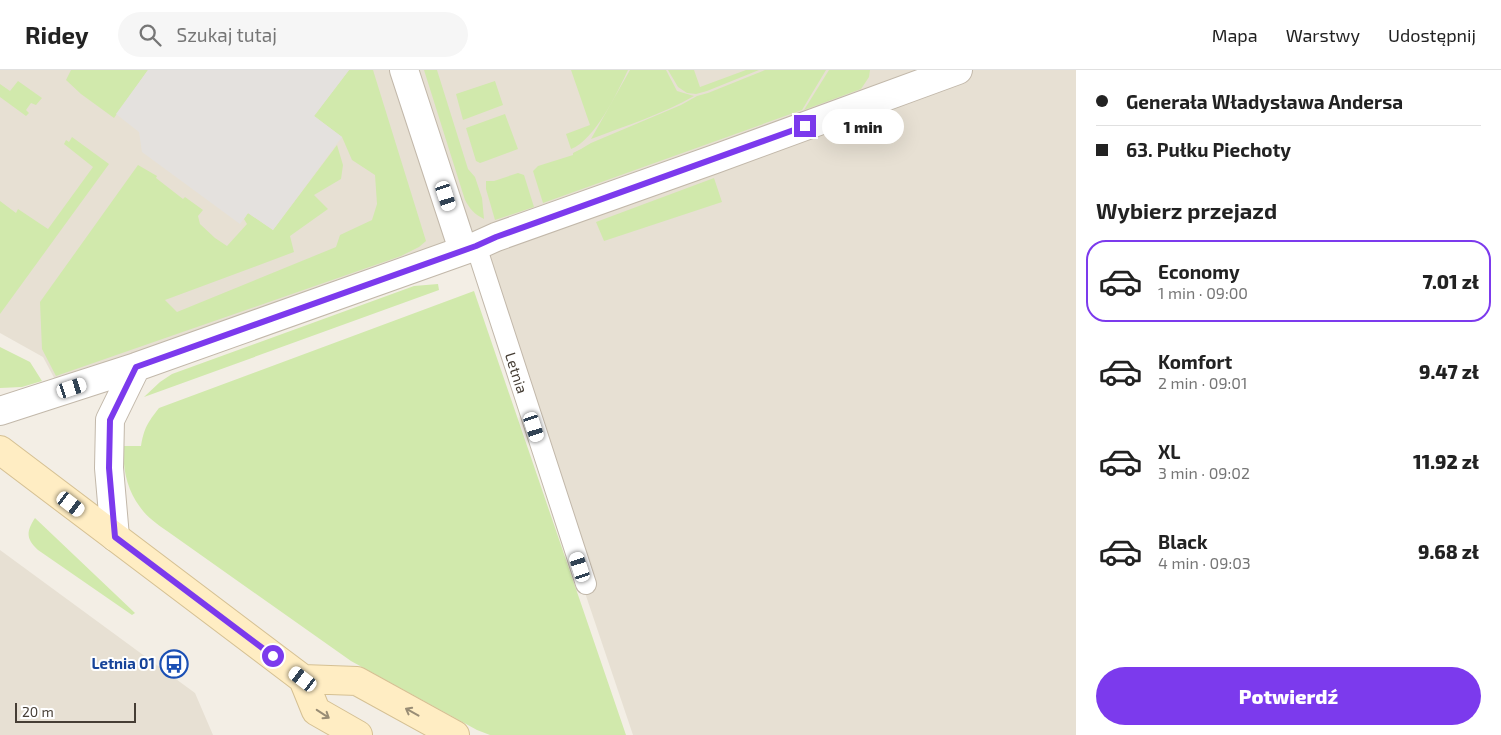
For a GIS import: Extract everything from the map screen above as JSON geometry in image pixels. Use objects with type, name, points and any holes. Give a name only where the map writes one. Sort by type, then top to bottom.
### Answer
[{"type":"main road","points":[[0,450],[303,679],[316,710],[358,735]]},
{"type":"main road","points":[[303,679],[357,681],[455,735]]},
{"type":"street","points":[[404,70],[470,248]]},
{"type":"street","points":[[0,411],[136,367],[706,163],[958,70]]},
{"type":"street","points":[[115,537],[109,468],[110,420],[136,367]]},
{"type":"lane","name":"Letnia","points":[[470,248],[586,584]]},
{"type":"shaded area","points":[[0,70],[1076,70],[1076,735],[633,735],[471,255],[66,400],[43,357],[0,333]]},
{"type":"shaded area","points":[[148,70],[349,70],[314,116],[342,137],[273,230],[248,213],[240,224],[142,152],[139,132],[116,114]]},
{"type":"shaded area","points":[[0,550],[195,693],[213,735],[0,735]]},
{"type":"green space","points":[[71,70],[148,70],[114,118],[81,94],[66,80]]},
{"type":"green space","points":[[349,70],[373,70],[426,241],[419,247],[401,256],[56,376],[42,349],[40,302],[138,165],[157,176],[156,178],[183,199],[185,197],[203,210],[198,216],[200,224],[227,246],[247,224],[244,219],[248,213],[273,230],[337,145],[343,165],[341,179],[314,195],[328,209],[290,236],[294,252],[165,300],[177,312],[336,247],[340,235],[372,220],[377,204],[375,175],[352,160],[342,137],[314,116]]},
{"type":"green space","points":[[424,70],[437,70],[468,169],[475,177],[482,198],[484,219],[473,211],[465,200]]},
{"type":"green space","points":[[571,70],[628,70],[597,126],[580,144],[571,149],[566,134],[590,125]]},
{"type":"green space","points":[[630,70],[666,70],[677,91],[694,96],[657,114],[591,139]]},
{"type":"green space","points":[[668,70],[694,70],[700,87],[746,70],[759,70],[696,94],[687,93],[678,87]]},
{"type":"green space","points":[[765,70],[826,70],[802,110],[543,203],[533,171],[538,166],[573,155],[573,153],[591,143],[681,105],[697,96]]},
{"type":"green space","points":[[829,70],[870,70],[869,77],[861,89],[804,110]]},
{"type":"green space","points":[[18,81],[42,98],[36,105],[31,103],[26,110],[29,113],[26,116],[0,97],[0,84],[10,91]]},
{"type":"green space","points":[[495,81],[503,105],[463,120],[456,94]]},
{"type":"green space","points":[[505,114],[518,149],[480,163],[476,161],[466,128]]},
{"type":"green space","points":[[72,137],[109,164],[0,314],[0,201],[16,213],[18,209],[48,229],[93,167],[64,144],[66,140],[69,142]]},
{"type":"green space","points":[[518,173],[524,175],[534,207],[495,220],[486,189],[486,181],[494,181]]},
{"type":"green space","points":[[714,178],[722,202],[604,241],[596,222]]},
{"type":"green space","points":[[438,284],[439,290],[144,397],[172,374],[414,286]]},
{"type":"green space","points":[[474,291],[626,735],[490,735],[477,730],[351,661],[156,523],[140,507],[129,486],[124,462],[124,446],[141,446],[147,426],[159,408]]},
{"type":"green space","points":[[0,347],[30,362],[42,381],[22,387],[0,388]]},
{"type":"green space","points":[[35,518],[135,613],[132,615],[38,550],[29,539],[30,527]]},
{"type":"place","name":"Letnia 01","points":[[174,664]]},
{"type":"route","points":[[273,656],[115,537],[109,468],[110,420],[136,367],[805,126]]}]
